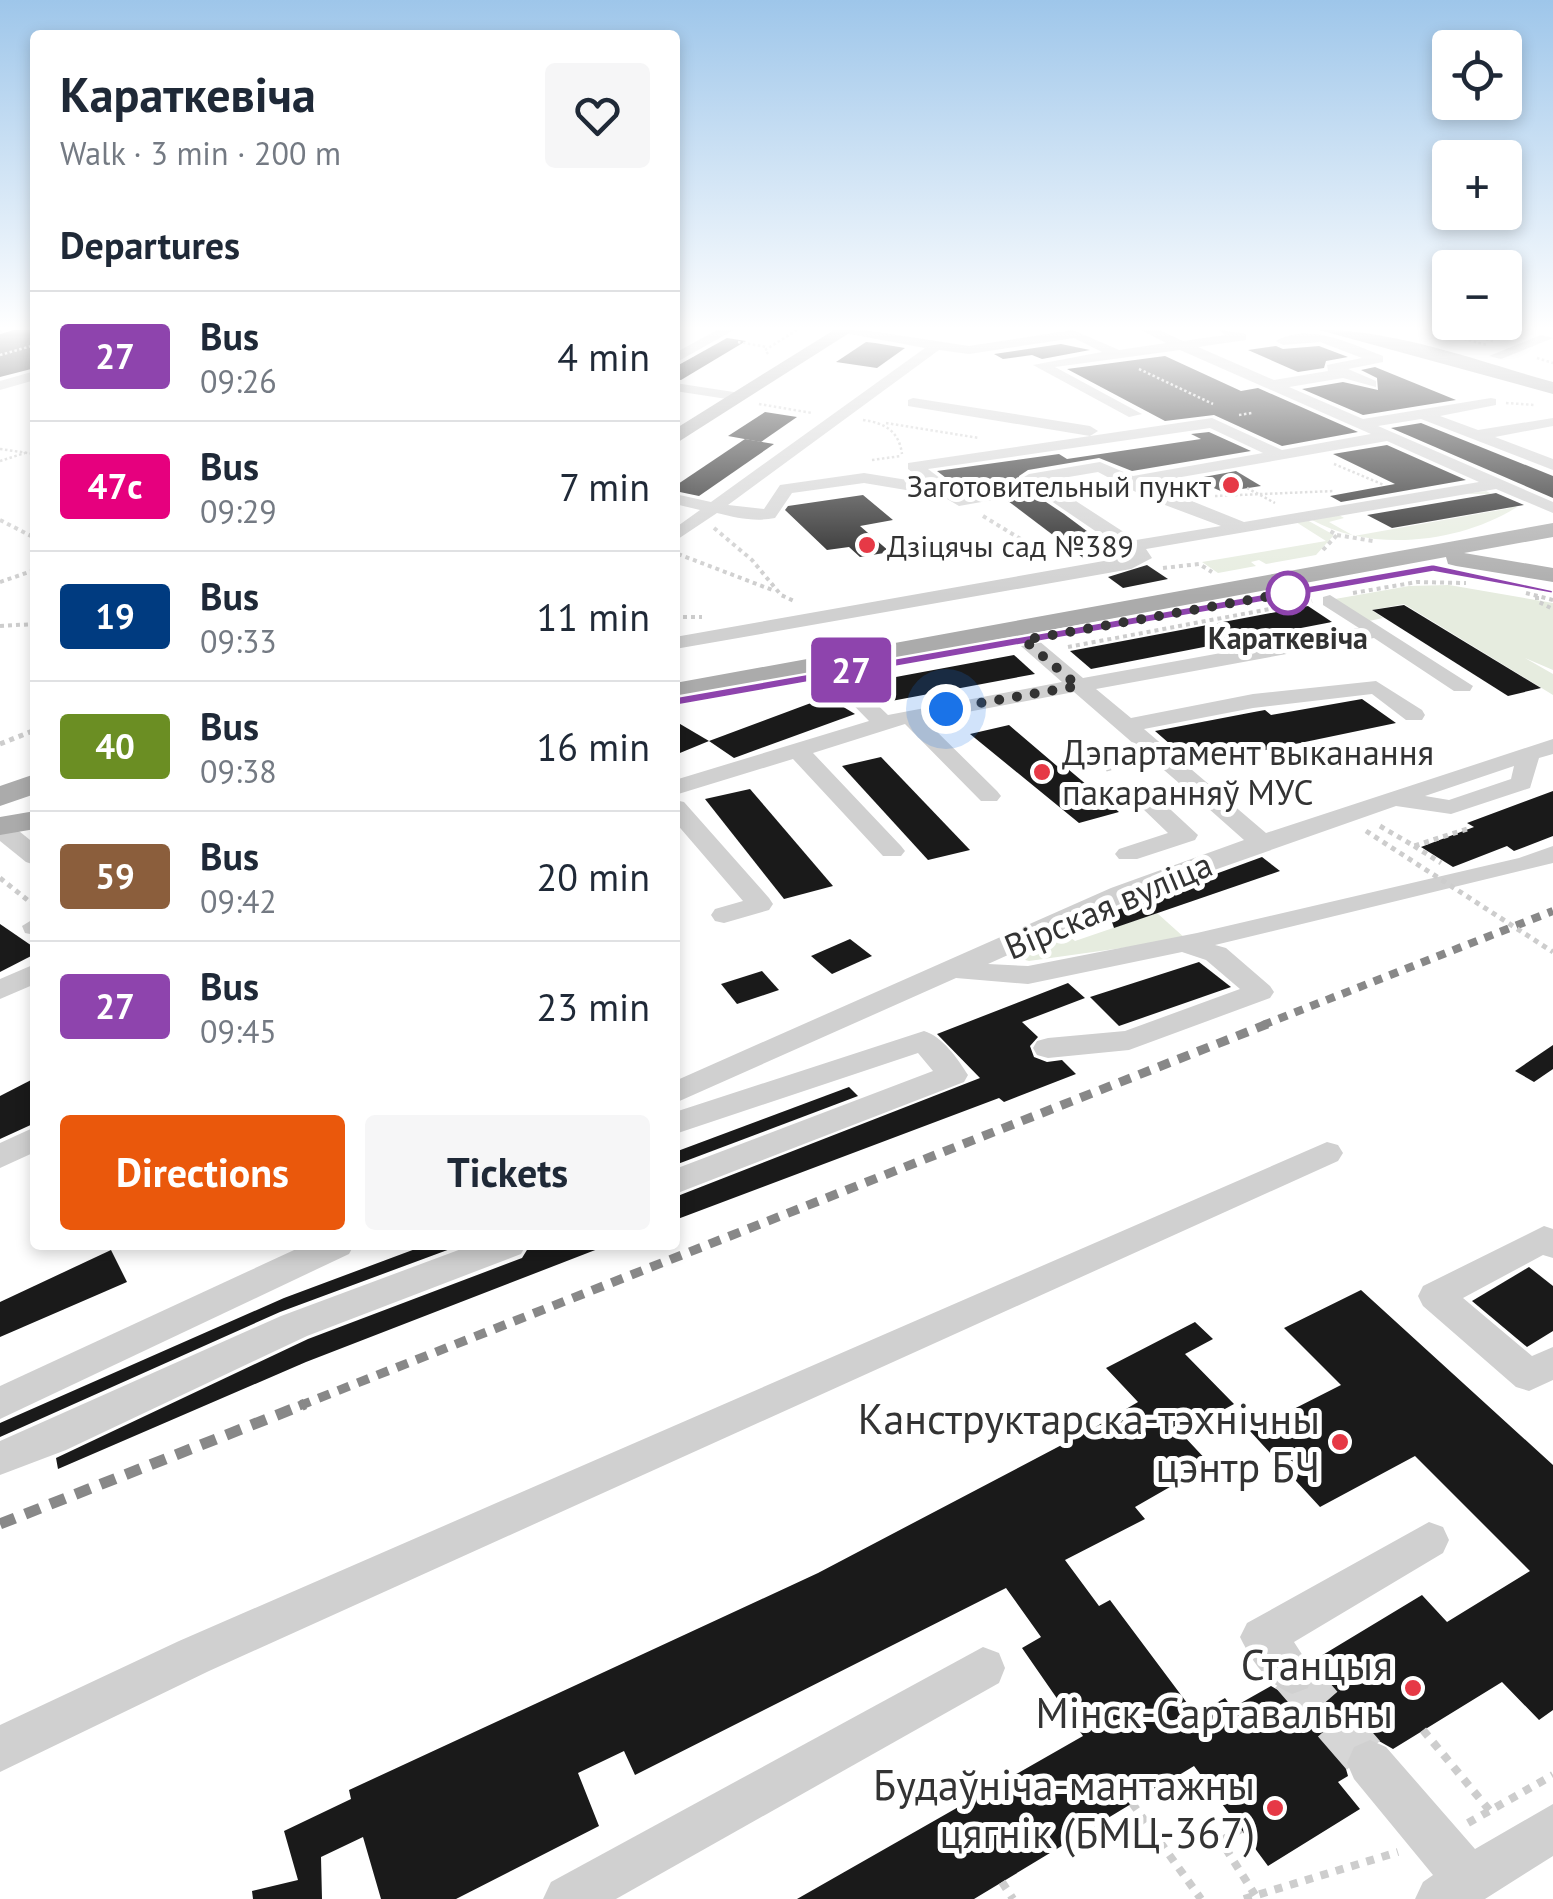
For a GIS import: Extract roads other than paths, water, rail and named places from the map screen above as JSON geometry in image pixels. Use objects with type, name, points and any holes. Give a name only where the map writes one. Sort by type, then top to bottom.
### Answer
[{"type":"main road","points":[[680,435],[713,419]]},
{"type":"main road","points":[[680,690],[1425,562],[1494,541],[1553,530]]},
{"type":"main road","points":[[1494,541],[1502,572],[1545,593]]},
{"type":"main road","points":[[1502,572],[1553,546]]},
{"type":"main road","points":[[1425,562],[1553,575]]},
{"type":"main road","points":[[680,701],[834,674],[1018,634]]},
{"type":"main road","points":[[0,778],[30,766]]},
{"type":"main road","points":[[0,798],[30,785]]},
{"type":"main road","points":[[0,812],[30,806]]},
{"type":"main road","points":[[0,827],[30,821]]},
{"type":"street","points":[[680,533],[836,419]]},
{"type":"street","points":[[1011,419],[1119,436]]},
{"type":"street","points":[[1247,419],[1308,451]]},
{"type":"street","points":[[1349,419],[1553,508]]},
{"type":"street","points":[[1361,424],[1394,419]]},
{"type":"street","points":[[1434,419],[1553,465]]},
{"type":"street","points":[[1478,435],[1550,422]]},
{"type":"street","points":[[953,497],[914,466],[1212,423],[1284,457]]},
{"type":"street","points":[[1064,443],[1121,480],[1131,481],[1388,436]]},
{"type":"street","points":[[1133,546],[1415,498],[1553,465]]},
{"type":"street","points":[[680,642],[1141,560],[1142,553],[1133,546],[1029,478],[1100,467]]},
{"type":"street","points":[[680,501],[709,513],[769,514],[786,488],[864,478],[953,497],[1042,486]]},
{"type":"street","points":[[1131,481],[1155,495],[1244,528]]},
{"type":"street","points":[[1155,495],[1197,488]]},
{"type":"street","points":[[1334,598],[1376,631],[1462,686]]},
{"type":"street","points":[[680,786],[909,716],[1376,631]]},
{"type":"street","points":[[1018,634],[1262,842]]},
{"type":"street","points":[[834,674],[883,723]]},
{"type":"street","points":[[1126,726],[1253,701],[1376,687],[1414,715]]},
{"type":"street","points":[[909,716],[989,796]]},
{"type":"street","points":[[796,749],[892,851]]},
{"type":"street","name":"Вірская вуліца","points":[[680,1087],[958,970],[1120,894],[1262,842],[1540,751]]},
{"type":"street","points":[[1128,854],[1186,835],[1154,806],[1204,794]]},
{"type":"street","points":[[680,812],[760,904],[724,915]]},
{"type":"street","points":[[0,827],[30,854]]},
{"type":"street","points":[[958,970],[1028,975],[1183,944],[1526,864],[1553,854]]},
{"type":"street","points":[[1048,1048],[1129,1040],[1260,992],[1216,954],[1183,944]]},
{"type":"street","points":[[0,990],[30,975]]},
{"type":"street","points":[[680,1121],[924,1041],[954,1076],[680,1180]]},
{"type":"street","points":[[0,1157],[30,1141]]},
{"type":"street","points":[[0,1749],[194,1656],[1328,1153]]},
{"type":"street","points":[[1553,1246],[1544,1238],[1436,1296],[1529,1376],[1553,1362]]},
{"type":"street","points":[[0,1403],[326,1250]]},
{"type":"street","points":[[0,1458],[52,1438],[294,1326],[496,1250]]},
{"type":"street","points":[[1292,1673],[1262,1637],[1429,1540]]},
{"type":"street","points":[[568,1899],[983,1668]]},
{"type":"street","points":[[1370,1764],[1455,1890],[1553,1828]]},
{"type":"tunnel","points":[[1292,1673],[1370,1763]]},
{"type":"railway","points":[[1263,1025],[1553,911]]},
{"type":"railway","points":[[299,1406],[1270,1023]]},
{"type":"railway","points":[[0,1524],[305,1404]]},
{"type":"place","name":"Заготовительный пункт","points":[[1231,485]]},
{"type":"place","name":"Дзіцячы сад №389","points":[[867,545]]},
{"type":"place","name":"Караткевіча","points":[[1288,593]]},
{"type":"place","name":"Дэпартамент выканання пакаранняў МУС","points":[[1042,772]]},
{"type":"place","name":"Канструктарска-тэхнічны цэнтр БЧ","points":[[1340,1442]]},
{"type":"place","name":"Станцыя Мінск-Сартавальны","points":[[1413,1688]]},
{"type":"place","name":"Будаўніча-мантажны цягнік (БМЦ-367)","points":[[1275,1808]]}]
